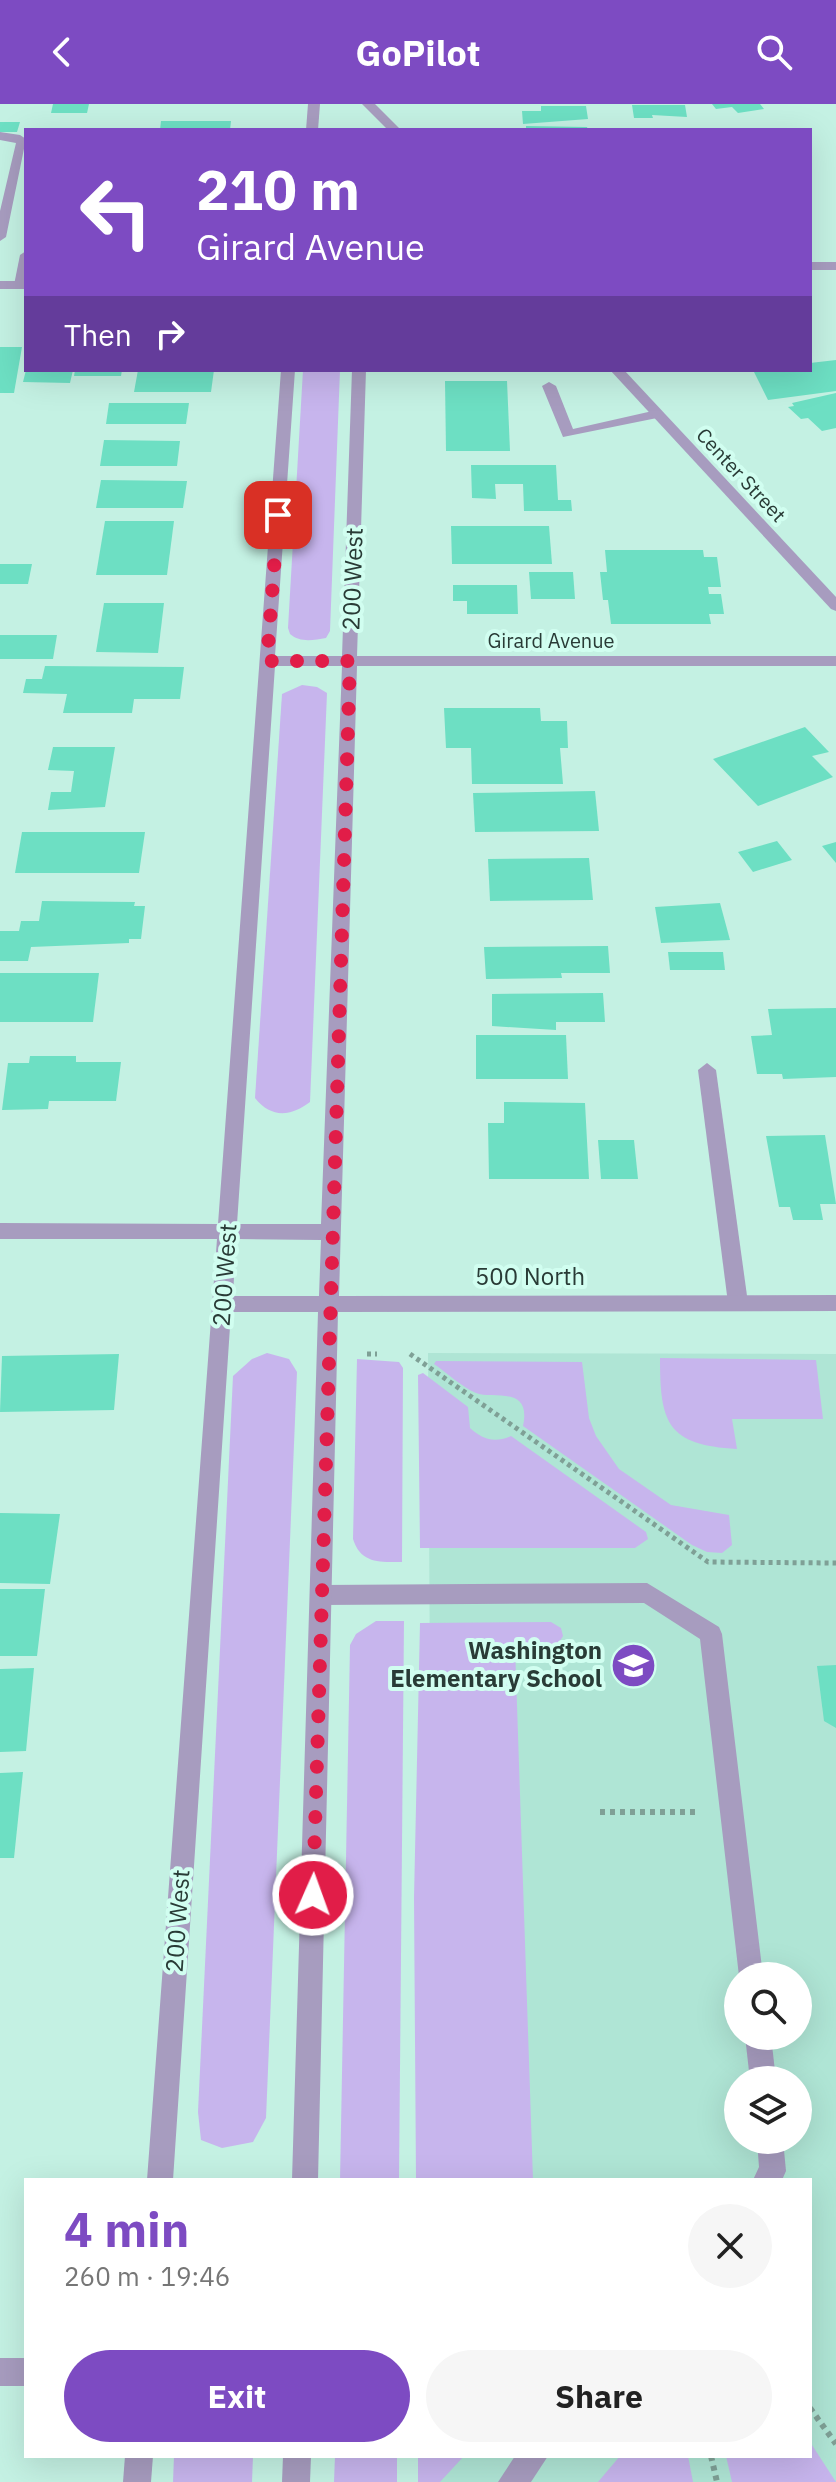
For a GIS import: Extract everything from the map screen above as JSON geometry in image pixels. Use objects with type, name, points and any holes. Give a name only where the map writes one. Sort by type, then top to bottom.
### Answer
[{"type":"street","points":[[312,128],[314,104]]},
{"type":"street","points":[[368,104],[393,128]]},
{"type":"street","points":[[0,136],[16,137],[22,142],[0,237]]},
{"type":"street","points":[[812,266],[833,269]]},
{"type":"street","points":[[0,285],[23,285]]},
{"type":"street","name":"200 West","points":[[160,2178],[288,372]]},
{"type":"street","name":"200 West","points":[[305,2178],[359,372]]},
{"type":"street","name":"Center Street","points":[[619,372],[836,606]]},
{"type":"street","points":[[549,386],[568,434],[657,414]]},
{"type":"street","name":"Girard Avenue","points":[[267,661],[836,661]]},
{"type":"street","points":[[707,1070],[738,1303]]},
{"type":"street","points":[[0,1231],[331,1232]]},
{"type":"street","name":"500 North","points":[[223,1304],[836,1303]]},
{"type":"street","points":[[322,1595],[647,1593],[711,1634],[749,1962]]},
{"type":"street","points":[[768,2178],[773,2171],[771,2154]]},
{"type":"street","points":[[0,2372],[24,2372]]},
{"type":"street","points":[[137,2482],[139,2458]]},
{"type":"street","points":[[296,2482],[297,2458]]},
{"type":"street","points":[[512,2482],[532,2458]]},
{"type":"path","points":[[367,1354],[377,1354]]},
{"type":"path","points":[[410,1354],[708,1562],[836,1563]]},
{"type":"path","points":[[600,1812],[701,1812]]},
{"type":"path","points":[[812,2411],[836,2444]]},
{"type":"path","points":[[711,2458],[717,2482]]},
{"type":"shaded area","points":[[303,372],[340,372],[330,631],[326,638],[307,640],[294,637],[288,628]]},
{"type":"shaded area","points":[[302,685],[317,687],[327,693],[310,1102],[295,1111],[281,1113],[261,1105],[255,1098],[282,694]]},
{"type":"shaded area","points":[[267,1353],[289,1359],[297,1372],[266,2118],[253,2142],[222,2148],[201,2140],[198,2112],[233,1376],[252,1359]]},
{"type":"shaded area","name":"Washington Elementary School","points":[[428,1353],[836,1354],[836,2482],[435,2482],[435,2458],[812,2458],[812,2178],[433,2178]]},
{"type":"shaded area","points":[[660,1358],[816,1360],[823,1419],[732,1419],[737,1449],[695,1442],[682,1436],[666,1414]]},
{"type":"shaded area","points":[[357,1359],[399,1362],[403,1368],[402,1562],[372,1560],[361,1553],[353,1539]]},
{"type":"shaded area","points":[[436,1361],[582,1362],[589,1418],[596,1436],[619,1469],[671,1505],[729,1515],[732,1545],[722,1553],[707,1552],[692,1545],[523,1426],[522,1404],[516,1399],[476,1393],[434,1364]]},
{"type":"shaded area","points":[[423,1373],[468,1407],[470,1428],[475,1432],[494,1440],[511,1436],[646,1532],[648,1539],[635,1548],[420,1548],[418,1375]]},
{"type":"shaded area","points":[[376,1621],[404,1621],[399,2178],[340,2178],[350,1645],[356,1634]]},
{"type":"shaded area","points":[[551,1622],[561,1628],[563,1636],[558,1644],[515,1646],[533,2178],[416,2178],[414,1898],[420,1623]]},
{"type":"shaded area","points":[[812,2445],[836,2482],[732,2482],[726,2458],[812,2458]]},
{"type":"shaded area","points":[[174,2458],[253,2458],[252,2482],[173,2482]]},
{"type":"shaded area","points":[[335,2458],[397,2458],[397,2482],[334,2482]]},
{"type":"shaded area","points":[[418,2458],[462,2458],[440,2482],[418,2482]]},
{"type":"shaded area","points":[[618,2458],[688,2458],[693,2482],[598,2482]]},
{"type":"building","points":[[53,104],[89,104],[87,113],[51,113]]},
{"type":"building","points":[[712,104],[760,104],[764,109],[738,113],[732,107],[716,109]]},
{"type":"building","points":[[632,105],[685,105],[687,117],[652,115],[653,118],[634,118]]},
{"type":"building","points":[[541,106],[586,106],[588,119],[523,124],[522,111],[541,111]]},
{"type":"building","points":[[161,121],[231,121],[230,128],[160,128]]},
{"type":"building","points":[[0,122],[20,122],[17,132],[0,132]]},
{"type":"building","points":[[526,126],[587,128],[526,128]]},
{"type":"building","points":[[0,347],[22,347],[14,393],[0,393]]},
{"type":"building","points":[[836,360],[836,391],[768,400],[754,372],[812,372],[812,363]]},
{"type":"building","points":[[26,372],[73,372],[70,383],[23,382]]},
{"type":"building","points":[[75,372],[122,372],[121,376],[74,376]]},
{"type":"building","points":[[138,372],[214,372],[211,392],[134,392]]},
{"type":"building","points":[[445,381],[507,381],[510,451],[446,451]]},
{"type":"building","points":[[836,393],[836,428],[822,431],[808,418],[801,419],[788,407],[794,406],[792,403]]},
{"type":"building","points":[[109,403],[189,403],[186,424],[106,424]]},
{"type":"building","points":[[104,440],[180,441],[177,466],[100,466]]},
{"type":"building","points":[[471,465],[556,465],[558,500],[571,500],[572,511],[524,511],[523,484],[495,484],[496,499],[472,498]]},
{"type":"building","points":[[101,480],[187,481],[183,508],[96,508]]},
{"type":"building","points":[[105,521],[174,521],[167,575],[96,575]]},
{"type":"building","points":[[451,526],[549,526],[552,564],[452,564]]},
{"type":"building","points":[[605,550],[703,550],[704,557],[717,557],[721,587],[708,587],[709,594],[721,594],[724,614],[709,614],[711,624],[611,624],[608,600],[603,600],[600,572],[607,572]]},
{"type":"building","points":[[0,564],[32,564],[28,584],[0,584]]},
{"type":"building","points":[[529,572],[573,572],[575,599],[531,599]]},
{"type":"building","points":[[453,585],[517,585],[518,614],[467,614],[467,601],[453,601]]},
{"type":"building","points":[[104,603],[164,603],[158,653],[96,652]]},
{"type":"building","points":[[0,635],[57,635],[53,659],[0,659]]},
{"type":"building","points":[[45,666],[184,667],[180,699],[134,699],[132,713],[63,713],[67,694],[23,693],[26,679],[42,679]]},
{"type":"building","points":[[444,708],[540,708],[541,721],[567,721],[568,748],[560,748],[563,784],[472,784],[471,748],[446,748]]},
{"type":"building","points":[[805,727],[829,752],[812,756],[833,777],[758,806],[713,759]]},
{"type":"building","points":[[53,747],[115,747],[105,807],[48,810],[51,792],[71,792],[74,771],[48,770]]},
{"type":"building","points":[[595,791],[599,831],[475,832],[473,793]]},
{"type":"building","points":[[22,832],[145,832],[139,873],[15,873]]},
{"type":"building","points":[[777,841],[792,860],[753,872],[738,852]]},
{"type":"building","points":[[836,842],[836,863],[822,846]]},
{"type":"building","points":[[589,858],[593,900],[490,901],[488,859]]},
{"type":"building","points":[[42,901],[135,902],[134,906],[145,906],[141,939],[129,939],[129,943],[31,947],[28,961],[0,961],[0,931],[19,931],[21,921],[39,921]]},
{"type":"building","points":[[720,903],[730,940],[661,943],[655,907]]},
{"type":"building","points":[[608,946],[610,973],[561,973],[562,978],[486,979],[484,947]]},
{"type":"building","points":[[668,952],[723,952],[725,970],[670,970]]},
{"type":"building","points":[[0,973],[99,973],[93,1022],[0,1022]]},
{"type":"building","points":[[603,993],[605,1022],[556,1022],[556,1030],[492,1026],[492,994]]},
{"type":"building","points":[[836,1008],[836,1077],[783,1079],[782,1074],[757,1074],[751,1036],[772,1035],[768,1009]]},
{"type":"building","points":[[476,1035],[566,1035],[568,1079],[476,1079]]},
{"type":"building","points":[[30,1056],[76,1056],[76,1062],[121,1062],[116,1101],[49,1101],[48,1109],[2,1110],[8,1063],[29,1063]]},
{"type":"building","points":[[504,1102],[585,1103],[589,1179],[489,1179],[488,1123],[504,1123]]},
{"type":"building","points":[[825,1135],[836,1204],[820,1204],[823,1220],[793,1220],[790,1207],[779,1207],[766,1136]]},
{"type":"building","points":[[598,1140],[634,1140],[638,1179],[601,1179]]},
{"type":"building","points":[[119,1354],[114,1410],[0,1412],[2,1356]]},
{"type":"building","points":[[0,1513],[60,1514],[50,1584],[0,1583]]},
{"type":"building","points":[[0,1589],[45,1589],[37,1656],[0,1656]]},
{"type":"building","points":[[836,1665],[836,1728],[824,1721],[817,1666]]},
{"type":"building","points":[[34,1668],[26,1751],[0,1752],[0,1669]]},
{"type":"building","points":[[23,1772],[14,1858],[0,1858],[0,1773]]},
{"type":"place","name":"Washington Elementary School","points":[[633,1665]]},
{"type":"route","points":[[278,515],[267,661],[350,661],[326,1376],[313,1895]]}]
